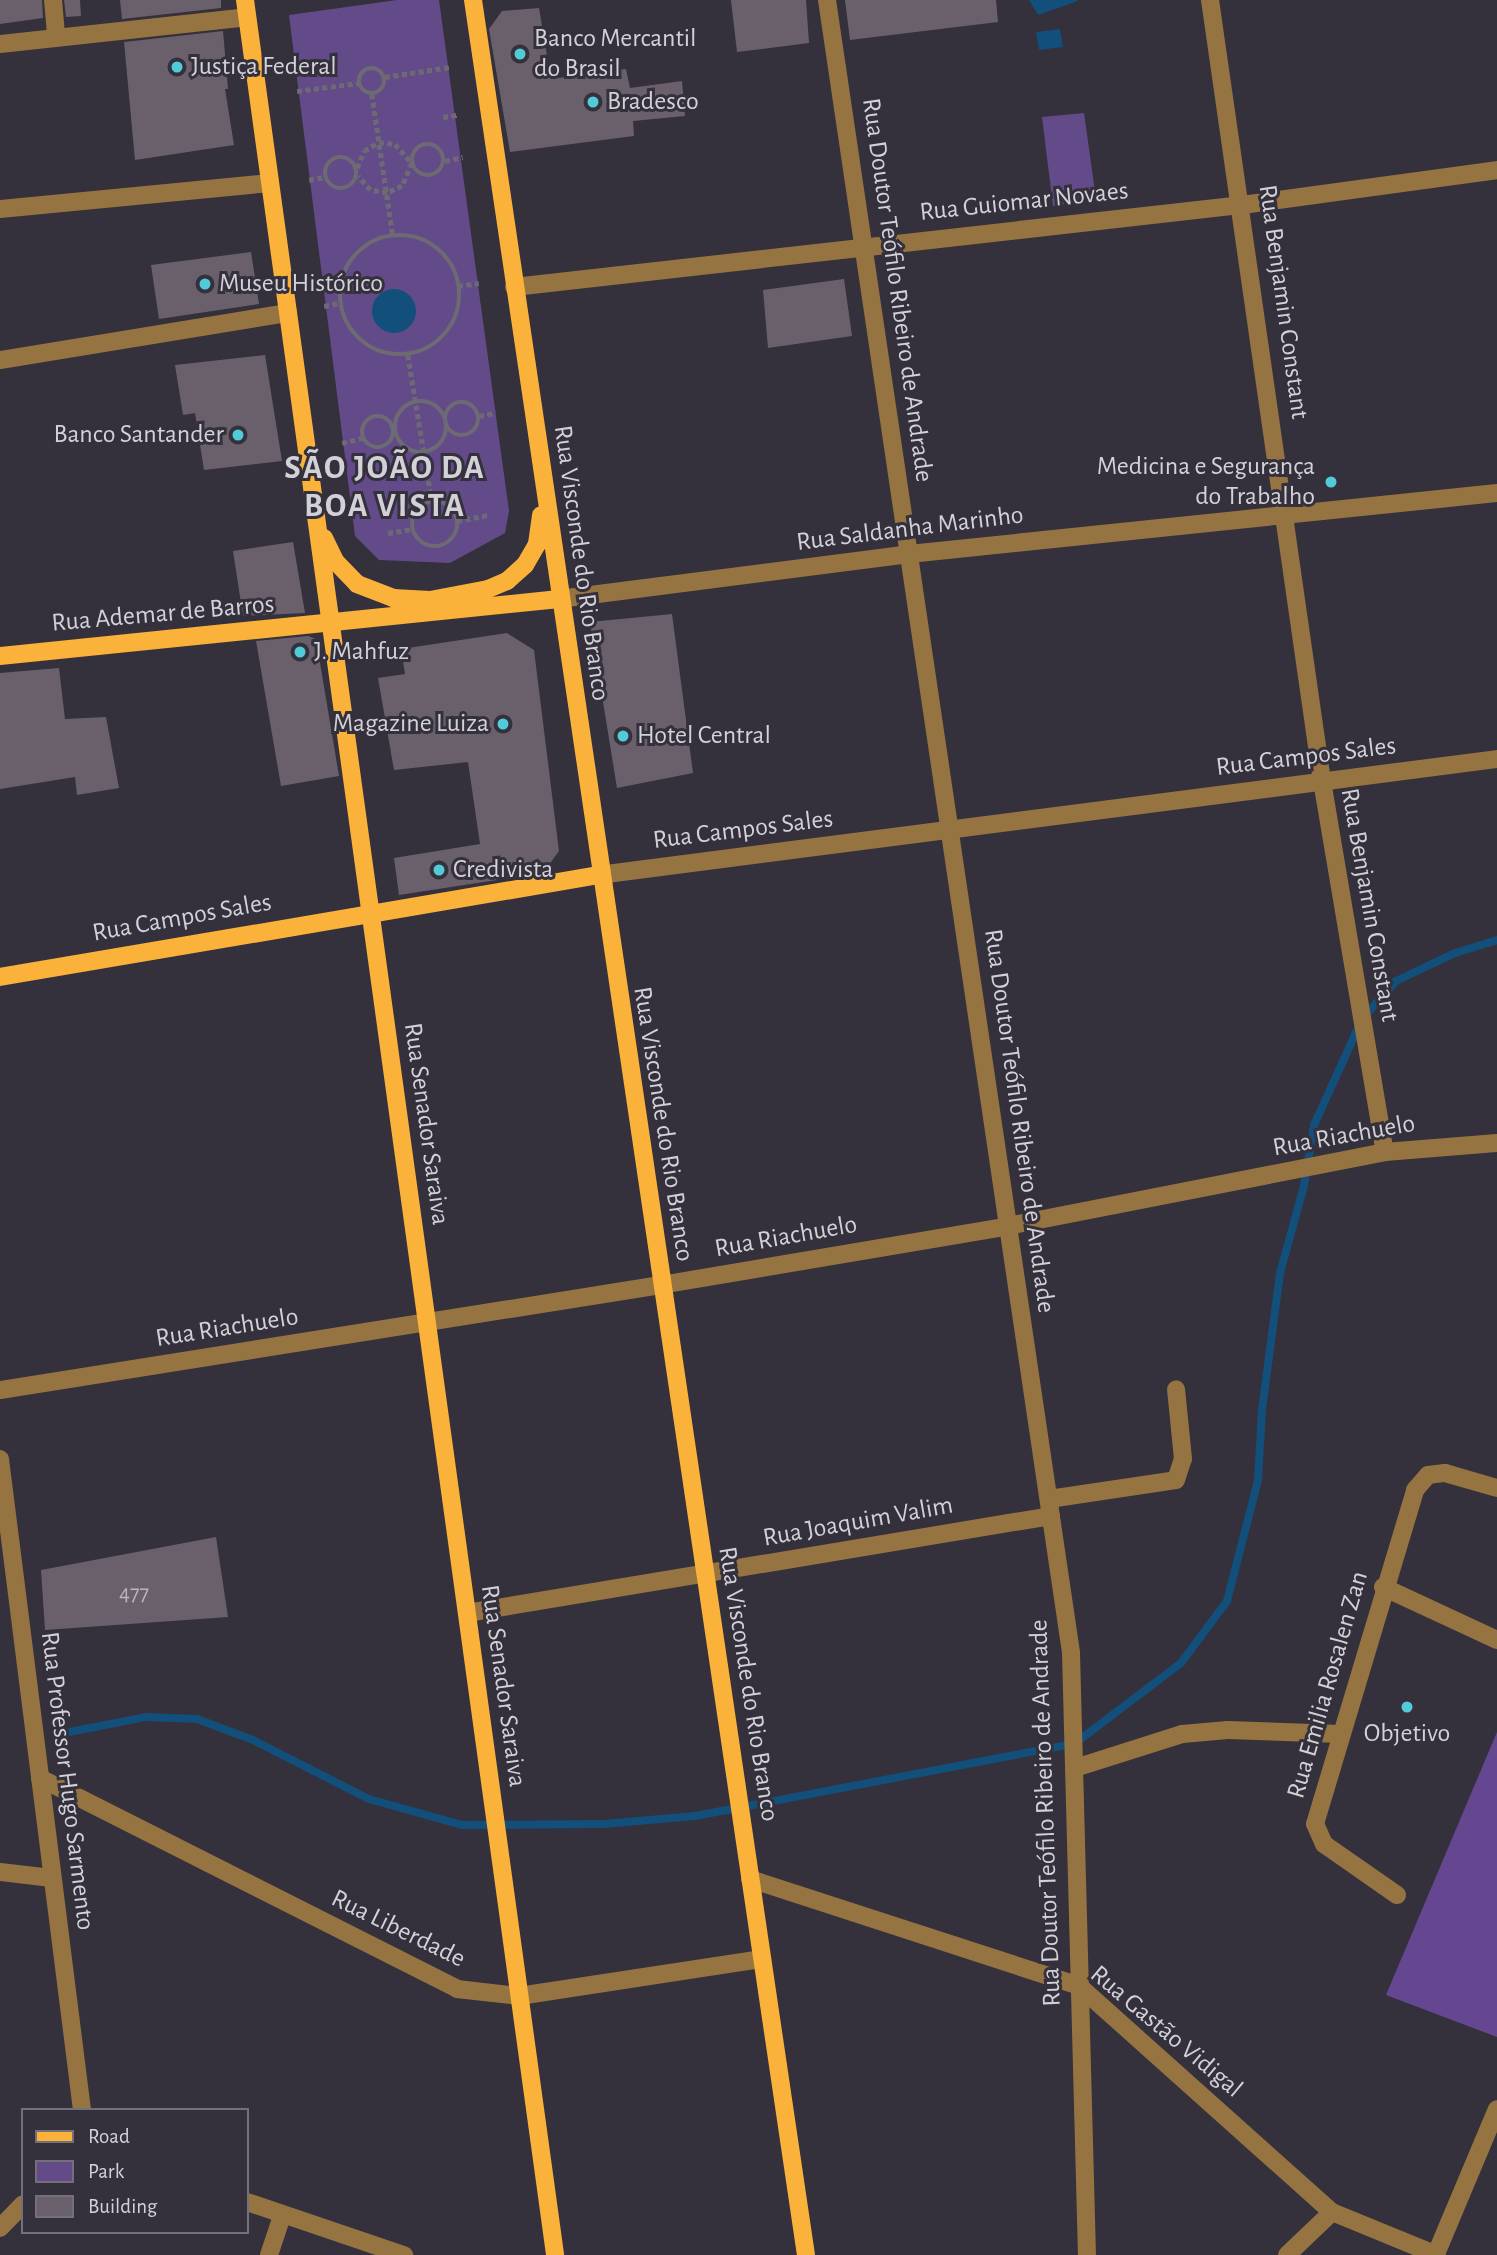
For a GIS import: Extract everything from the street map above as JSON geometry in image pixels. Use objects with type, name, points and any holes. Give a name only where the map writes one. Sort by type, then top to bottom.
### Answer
[{"type":"main road","name":"Rua Visconde do Rio Branco","points":[[473,0],[599,875],[737,1777],[806,2255]]},
{"type":"main road","name":"Rua Senador Saraiva","points":[[246,8],[555,2255]]},
{"type":"main road","points":[[318,526],[335,561],[357,584],[393,598],[430,600],[488,589],[525,565],[537,544],[544,490]]},
{"type":"main road","name":"Rua Saldanha Marinho","points":[[331,625],[559,598]]},
{"type":"main road","name":"Rua Ademar de Barros","points":[[0,656],[331,625]]},
{"type":"main road","name":"Rua Campos Sales","points":[[0,977],[370,911],[599,875]]},
{"type":"street","points":[[53,0],[56,38]]},
{"type":"street","name":"Rua Doutor Teófilo Ribeiro de Andrade","points":[[827,0],[1071,1653],[1087,2255]]},
{"type":"street","name":"Rua Benjamin Constant","points":[[1210,0],[1287,515],[1322,781],[1385,1152]]},
{"type":"street","points":[[0,44],[56,38],[246,8]]},
{"type":"street","name":"Rua Guiomar Novaes","points":[[514,287],[1242,205],[1497,170]]},
{"type":"street","points":[[0,209],[270,183]]},
{"type":"street","points":[[0,360],[288,313]]},
{"type":"street","name":"Rua Saldanha Marinho","points":[[559,598],[909,554],[1497,493]]},
{"type":"street","name":"Rua Campos Sales","points":[[599,875],[1497,759]]},
{"type":"street","name":"Rua Riachuelo","points":[[0,1390],[427,1324],[1008,1226],[1385,1152],[1497,1143]]},
{"type":"street","name":"Rua Joaquim Valim","points":[[467,1613],[704,1575],[1176,1480],[1183,1459],[1176,1388]]},
{"type":"street","name":"Rua Professor Hugo Sarmento","points":[[0,1459],[82,2108]]},
{"type":"street","name":"Rua Emilia Rosalen Zan","points":[[1397,1895],[1317,1836],[1315,1824],[1382,1587],[1415,1490],[1428,1475],[1445,1473],[1497,1488]]},
{"type":"street","points":[[1382,1587],[1497,1640]]},
{"type":"street","points":[[1075,1760],[1182,1734],[1228,1730],[1341,1734]]},
{"type":"street","name":"Rua Liberdade","points":[[40,1778],[457,1989],[520,1996],[762,1959]]},
{"type":"street","points":[[0,1872],[52,1878]]},
{"type":"street","name":"Rua Gastão Vidigal","points":[[750,1879],[1079,1986],[1332,2212],[1436,2255]]},
{"type":"street","points":[[1436,2255],[1497,2109]]},
{"type":"street","points":[[248,2203],[282,2217],[404,2255]]},
{"type":"street","points":[[0,2228],[21,2206]]},
{"type":"street","points":[[1287,2255],[1332,2212]]},
{"type":"street","points":[[268,2255],[282,2217]]},
{"type":"path","points":[[359,83],[369,67],[385,77],[450,67]]},
{"type":"path","points":[[372,94],[383,88],[385,77]]},
{"type":"path","points":[[297,91],[359,83],[372,94],[393,236]]},
{"type":"path","points":[[443,117],[457,115]]},
{"type":"path","points":[[445,161],[438,147],[427,144],[417,148],[412,163],[402,187],[387,193],[370,190],[358,176],[357,168],[364,151],[379,142],[395,144],[412,163],[417,172],[431,177],[445,161],[463,157]]},
{"type":"path","points":[[357,168],[350,159],[339,156],[326,166],[325,177],[331,186],[341,190],[352,185],[358,176]]},
{"type":"path","points":[[309,180],[325,177]]},
{"type":"path","points":[[393,236],[414,237],[433,245],[448,259],[458,286],[455,319],[444,336],[427,349],[408,355],[371,349],[356,337],[340,303],[348,266],[367,246],[393,236]]},
{"type":"path","points":[[458,286],[479,282]]},
{"type":"path","points":[[324,306],[340,303]]},
{"type":"path","points":[[408,355],[432,502]]},
{"type":"path","points":[[342,443],[362,438],[379,449],[389,445],[395,431],[400,411],[415,401],[432,403],[445,418],[452,433],[463,436],[477,428],[479,416],[474,407],[465,402],[450,408],[445,418],[444,440],[423,453],[407,450],[395,431],[388,420],[372,417],[364,423],[362,438]]},
{"type":"path","points":[[479,416],[496,413]]},
{"type":"path","points":[[432,502],[445,504],[457,521],[453,537],[439,547],[422,544],[412,529],[414,515],[432,502]]},
{"type":"path","points":[[457,521],[488,515]]},
{"type":"path","points":[[388,533],[412,529]]},
{"type":"green space","points":[[397,0],[439,0],[509,511],[505,533],[450,563],[379,560],[355,536],[289,15]]},
{"type":"green space","points":[[1084,113],[1096,199],[1053,206],[1042,117]]},
{"type":"shaded area","points":[[1497,1732],[1497,2037],[1386,1995]]},
{"type":"water","points":[[1029,0],[1077,0],[1078,1],[1038,15]]},
{"type":"water","points":[[1060,29],[1063,47],[1039,50],[1036,32]]},
{"type":"water","points":[[394,289],[403,290],[410,295],[415,302],[415,320],[410,327],[403,332],[394,333],[385,332],[378,327],[373,320],[372,311],[373,302],[378,295],[385,290]]},
{"type":"building","points":[[0,0],[42,0],[43,18],[0,24]]},
{"type":"building","points":[[64,0],[80,0],[81,16],[66,17]]},
{"type":"building","points":[[120,0],[221,0],[221,8],[122,19]]},
{"type":"building","points":[[731,0],[806,0],[809,43],[737,52]]},
{"type":"building","points":[[845,0],[996,0],[998,22],[850,40]]},
{"type":"building","name":"Bradesco","points":[[539,8],[551,79],[626,69],[630,88],[682,81],[685,116],[633,121],[634,136],[510,152],[489,29],[502,11]]},
{"type":"building","points":[[223,31],[228,89],[225,89],[234,145],[135,160],[124,42]]},
{"type":"building","name":"Museu Histórico","points":[[251,252],[259,304],[159,319],[151,265]]},
{"type":"building","points":[[844,279],[852,336],[768,348],[763,290]]},
{"type":"building","points":[[265,355],[282,461],[204,470],[195,413],[183,415],[175,365]]},
{"type":"building","points":[[293,542],[305,613],[243,616],[233,551]]},
{"type":"building","name":"Hotel Central","points":[[672,614],[693,773],[617,788],[590,622]]},
{"type":"building","points":[[507,633],[534,650],[559,851],[543,873],[399,895],[394,858],[480,844],[468,762],[394,770],[378,678],[405,674],[401,649]]},
{"type":"building","points":[[308,636],[316,639],[339,776],[281,786],[256,641]]},
{"type":"building","points":[[59,668],[65,719],[106,717],[119,788],[77,795],[75,777],[0,789],[0,673]]},
{"type":"building","points":[[216,1537],[228,1617],[45,1630],[41,1570]]},
{"type":"waterway","points":[[59,1734],[146,1717],[197,1719],[253,1740],[369,1799],[462,1825],[604,1824],[695,1816],[1074,1744],[1181,1663],[1227,1601],[1258,1480],[1262,1410],[1280,1273],[1304,1186],[1314,1125],[1362,1019],[1396,981],[1455,953],[1497,940]]},
{"type":"place","name":"Banco Mercantil do Brasil","points":[[520,54]]},
{"type":"place","name":"Justiça Federal","points":[[177,67]]},
{"type":"place","name":"Bradesco","points":[[593,102]]},
{"type":"place","name":"Museu Histórico","points":[[205,284]]},
{"type":"place","name":"Banco Santander","points":[[238,435]]},
{"type":"place","name":"Medicina e Segurança do Trabalho","points":[[1331,482]]},
{"type":"place","name":"J. Mahfuz","points":[[300,652]]},
{"type":"place","name":"Magazine Luiza","points":[[503,724]]},
{"type":"place","name":"Hotel Central","points":[[623,736]]},
{"type":"place","name":"Credivista","points":[[439,870]]},
{"type":"place","name":"Objetivo","points":[[1407,1707]]},
{"type":"district","name":"SÃO JOÃO DA BOA VISTA","points":[[385,488]]}]
